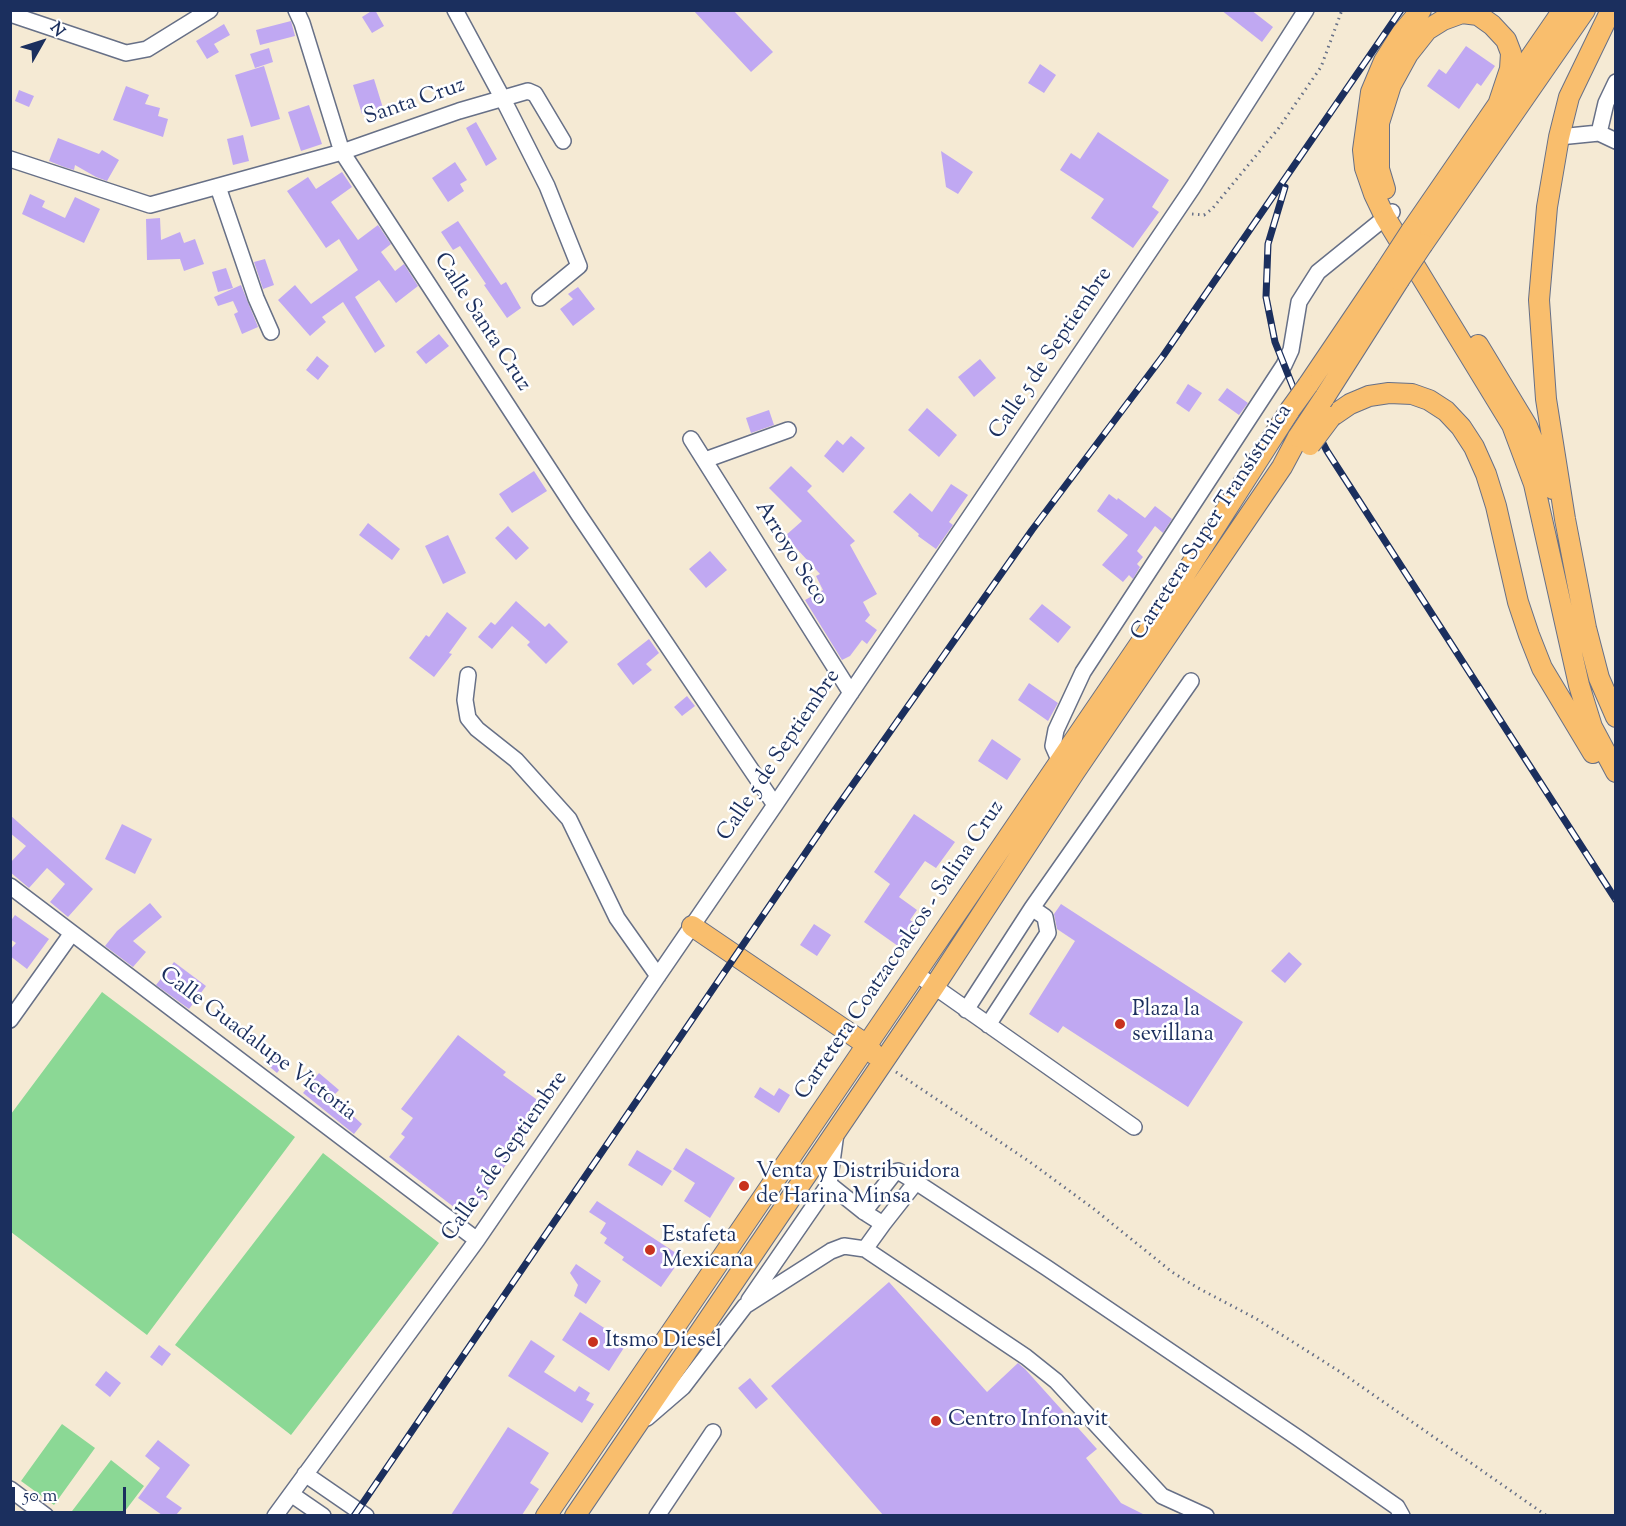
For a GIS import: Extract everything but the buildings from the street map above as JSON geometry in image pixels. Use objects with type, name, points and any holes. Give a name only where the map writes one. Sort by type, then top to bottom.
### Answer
[{"type":"main road","points":[[1421,10],[1401,34],[1384,61],[1371,92],[1363,150],[1365,168],[1388,215],[1512,425],[1534,484],[1579,685],[1592,727],[1616,772]]},
{"type":"main road","name":"Carretera Super Transístmica","points":[[575,1515],[934,987],[1067,767],[1282,467],[1304,441],[1324,398],[1392,276],[1499,102],[1563,10]]},
{"type":"main road","name":"Carretera Super Transístmica","points":[[1417,238],[1585,10]]},
{"type":"main road","points":[[1611,10],[1569,97],[1558,137],[1548,207],[1539,300],[1546,399],[1565,519],[1586,628],[1599,678],[1616,717]]},
{"type":"main road","points":[[1499,102],[1510,69],[1511,53],[1506,40],[1492,25],[1478,15],[1462,13],[1443,20],[1427,30],[1408,54],[1391,85],[1379,123],[1379,169],[1388,215],[1494,369],[1522,416],[1565,519]]},
{"type":"main road","name":"Carretera Super Transístmica","points":[[1290,410],[1392,276]]},
{"type":"main road","points":[[1304,441],[1350,404],[1369,396],[1389,393],[1412,394],[1429,400],[1446,411],[1461,427],[1474,447],[1486,474],[1496,506],[1518,602],[1542,668],[1596,758],[1616,786]]},
{"type":"main road","name":"Carretera Coatzacoalcos - Salina Cruz","points":[[546,1515],[915,973],[1067,767],[1146,635],[1290,410]]},
{"type":"main road","points":[[692,926],[867,1045],[882,1063]]},
{"type":"street","points":[[10,14],[126,53],[147,48],[210,10]]},
{"type":"street","name":"Calle Santa Cruz","points":[[296,10],[342,152],[548,468],[775,805]]},
{"type":"street","points":[[456,10],[547,186],[579,266],[540,298]]},
{"type":"street","name":"Calle 5 de Septiembre","points":[[275,1515],[477,1240],[775,805],[1175,212],[1306,10]]},
{"type":"street","points":[[1599,133],[1606,103],[1616,82]]},
{"type":"street","name":"Santa Cruz","points":[[342,152],[459,111],[532,92],[536,94],[563,141]]},
{"type":"street","points":[[1558,137],[1599,133],[1616,141]]},
{"type":"street","points":[[10,159],[150,205],[342,152]]},
{"type":"street","points":[[218,186],[256,298],[271,332]]},
{"type":"street","points":[[1067,767],[1053,746],[1056,730],[1083,672],[1284,365],[1291,350],[1299,302],[1318,272],[1388,215]]},
{"type":"street","points":[[705,460],[788,430]]},
{"type":"street","name":"Arroyo Seco","points":[[691,439],[851,693]]},
{"type":"street","points":[[468,675],[465,700],[468,718],[477,729],[516,760],[569,819],[617,918],[658,975]]},
{"type":"street","points":[[966,1010],[1032,908],[1191,681]]},
{"type":"street","name":"Calle Guadalupe Victoria","points":[[10,886],[477,1240]]},
{"type":"street","points":[[988,1025],[1048,933],[1045,917],[1032,908]]},
{"type":"street","points":[[10,1020],[72,933]]},
{"type":"street","points":[[915,973],[1134,1127]]},
{"type":"street","points":[[633,1430],[683,1387],[745,1306],[829,1184],[836,1130]]},
{"type":"street","points":[[864,1212],[898,1171],[990,1230],[1290,1432],[1397,1507],[1402,1515]]},
{"type":"street","points":[[865,1249],[916,1182]]},
{"type":"street","points":[[829,1184],[883,1224]]},
{"type":"street","points":[[745,1306],[831,1251],[844,1246],[865,1249],[1034,1363],[1056,1381],[1162,1496],[1206,1515]]},
{"type":"street","points":[[657,1515],[713,1432]]},
{"type":"street","points":[[305,1474],[366,1515]]},
{"type":"street","points":[[10,1489],[46,1515]]},
{"type":"street","points":[[291,1494],[323,1515]]},
{"type":"path","points":[[1175,212],[1204,215],[1236,180],[1278,129],[1321,68],[1342,10]]},
{"type":"path","points":[[882,1063],[1030,1162],[1094,1209],[1172,1272],[1256,1318],[1342,1373],[1547,1515]]},
{"type":"green space","points":[[102,992],[295,1137],[147,1335],[11,1232],[11,1114]]},
{"type":"green space","points":[[323,1153],[439,1243],[291,1435],[175,1345]]},
{"type":"green space","points":[[62,1424],[95,1448],[54,1505],[21,1481]]},
{"type":"green space","points":[[111,1460],[144,1486],[122,1515],[69,1515]]},
{"type":"railway","points":[[354,1516],[830,817],[1032,530],[1163,356],[1401,10]]},
{"type":"railway","points":[[1285,187],[1268,244],[1266,297],[1275,342],[1293,387],[1327,451],[1616,900]]},
{"type":"place","name":"Plaza la sevillana","points":[[1120,1024]]},
{"type":"place","name":"Venta y Distribuidora de Harina Minsa","points":[[744,1186]]},
{"type":"place","name":"Estafeta Mexicana","points":[[650,1250]]},
{"type":"place","name":"Itsmo Diesel","points":[[593,1342]]},
{"type":"place","name":"Centro Infonavit","points":[[936,1421]]}]
